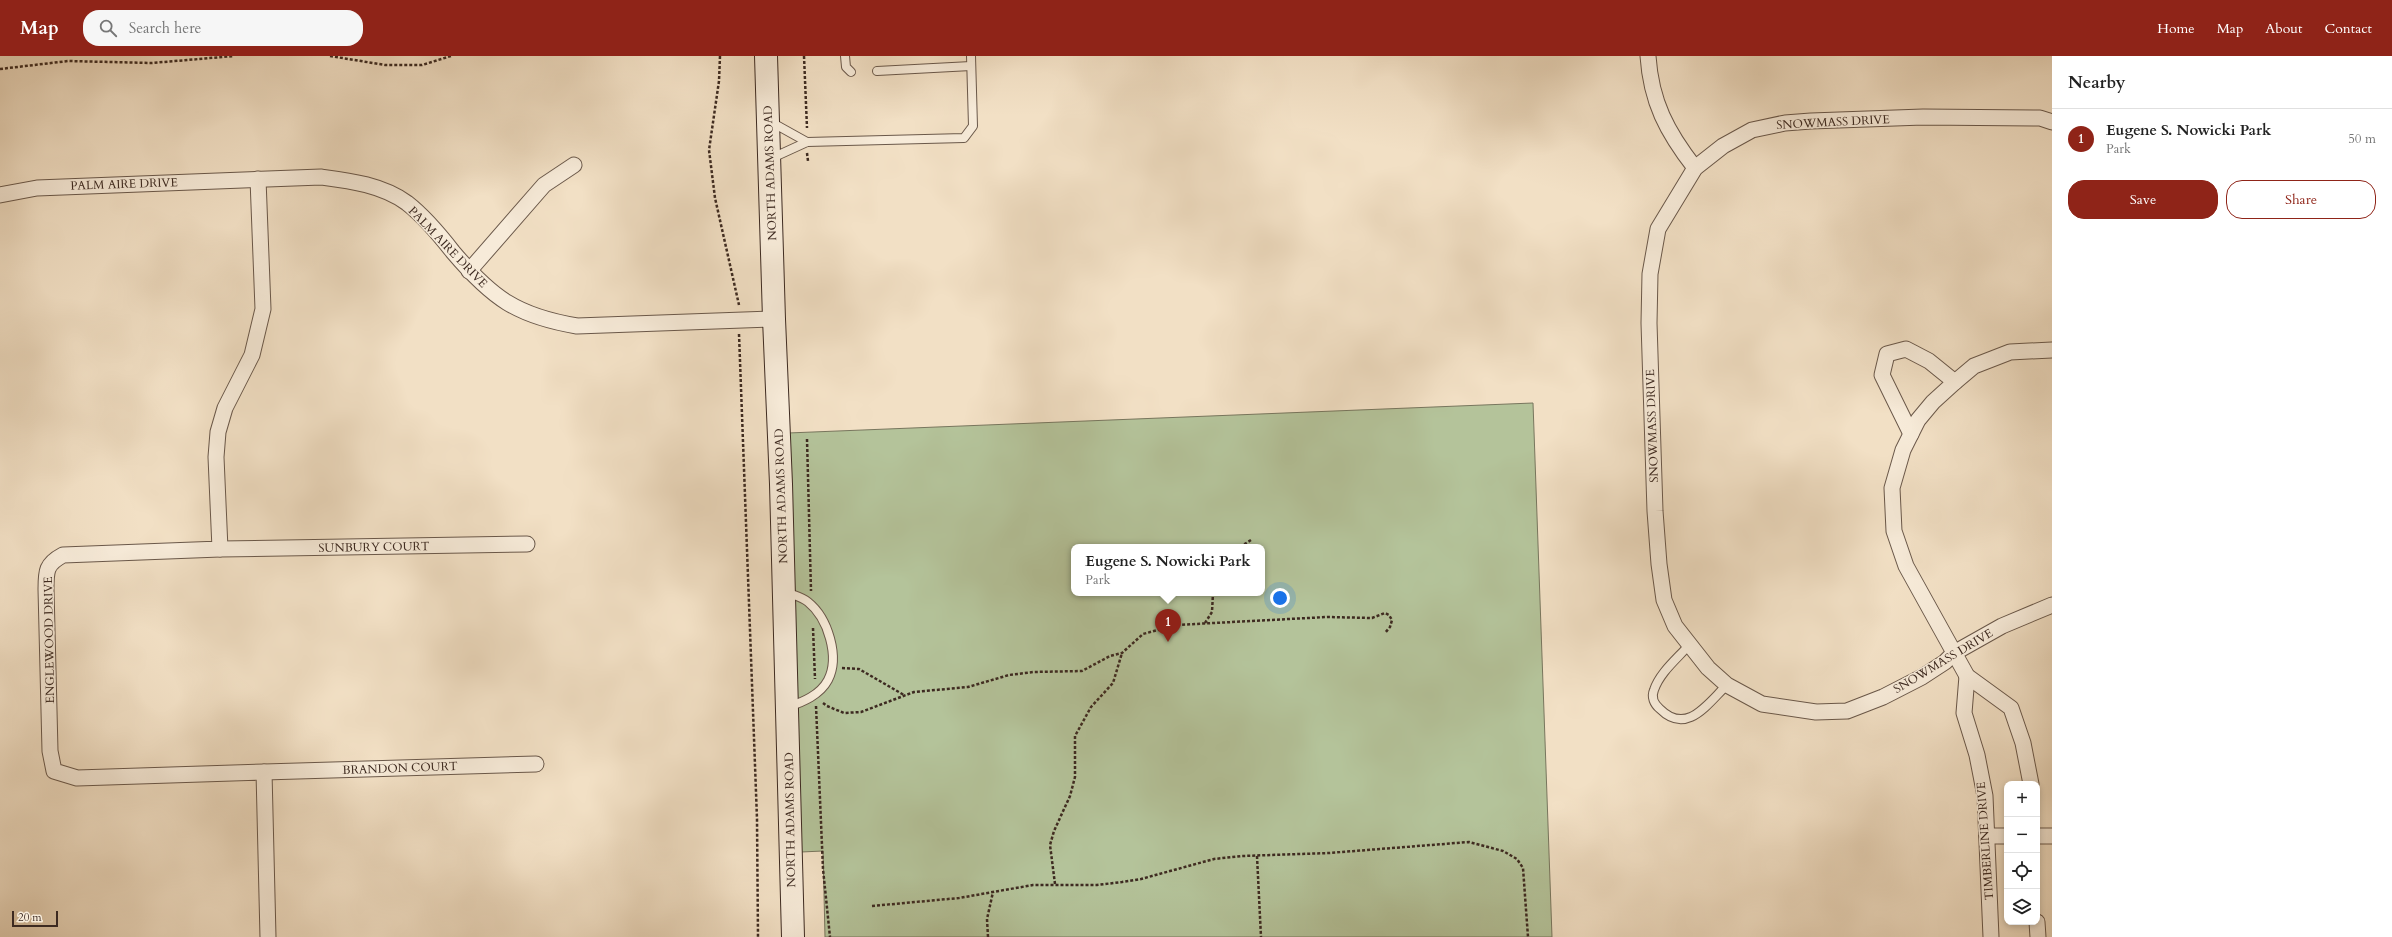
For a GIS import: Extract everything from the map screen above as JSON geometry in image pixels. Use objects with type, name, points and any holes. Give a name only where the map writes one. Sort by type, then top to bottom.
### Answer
[{"type":"street","name":"NORTH ADAMS ROAD","points":[[766,56],[774,320],[781,484],[793,937]]},
{"type":"street","points":[[1648,56],[1652,89],[1662,119],[1674,140],[1695,168]]},
{"type":"street","name":"SNOWMASS DRIVE","points":[[2052,122],[2040,118],[1923,118],[1785,123],[1752,130],[1723,146],[1695,168],[1658,229],[1650,274],[1649,309],[1655,504],[1659,564],[1664,600],[1675,626],[1708,668],[1727,686],[1762,704],[1810,712],[1848,711],[1883,697],[1922,677],[1945,662],[1954,653],[2002,626],[2052,605]]},
{"type":"street","points":[[469,271],[544,185],[574,164]]},
{"type":"street","name":"PALM AIRE DRIVE","points":[[0,195],[37,188],[321,177],[354,181],[384,190],[406,203],[428,222],[469,271],[498,298],[520,311],[546,321],[577,326],[774,320]]},
{"type":"street","points":[[220,549],[216,457],[218,432],[225,408],[252,355],[263,309],[258,180]]},
{"type":"street","points":[[1911,434],[1882,375],[1888,354],[1906,349],[1929,362],[1955,382]]},
{"type":"street","points":[[2029,781],[2023,743],[2011,708],[1967,676],[1909,572],[1894,531],[1892,488],[1903,450],[1918,420],[1933,402],[1955,382],[1974,366],[2010,352],[2052,350]]},
{"type":"street","name":"SUNBURY COURT","points":[[220,549],[528,544]]},
{"type":"street","name":"ENGLEWOOD DRIVE","points":[[220,549],[74,554],[62,555],[51,562],[46,574],[50,750],[54,770],[77,778],[264,772]]},
{"type":"street","name":"TIMBERLINE DRIVE","points":[[1967,676],[1964,713],[1978,755],[1985,796],[1991,937]]},
{"type":"street","name":"BRANDON COURT","points":[[264,772],[536,764]]},
{"type":"street","points":[[264,772],[268,937]]},
{"type":"street","points":[[1987,836],[2004,836]]},
{"type":"street","points":[[2040,836],[2052,836]]},
{"type":"street","points":[[2037,925],[2038,937]]},
{"type":"lane","points":[[845,56],[846,67],[852,72]]},
{"type":"lane","points":[[770,159],[807,142],[964,138],[973,126],[971,56]]},
{"type":"lane","points":[[877,71],[971,66]]},
{"type":"lane","points":[[769,121],[807,142]]},
{"type":"lane","points":[[784,591],[808,601],[823,619],[831,638],[831,668],[828,681],[808,700],[787,708]]},
{"type":"lane","points":[[1690,644],[1658,681],[1653,692],[1654,701],[1658,708],[1671,718],[1691,717],[1700,712],[1727,686]]},
{"type":"path","points":[[0,69],[68,61],[160,63],[183,62],[210,56],[234,56]]},
{"type":"path","points":[[330,56],[385,65],[422,65],[451,56]]},
{"type":"path","points":[[720,56],[719,81],[710,157],[720,225],[739,304],[740,320],[738,340],[757,819],[758,937]]},
{"type":"path","points":[[804,56],[808,161]]},
{"type":"path","points":[[1245,544],[1251,540]]},
{"type":"path","points":[[1204,623],[1212,612],[1213,596]]},
{"type":"path","points":[[814,694],[827,706],[844,713],[861,712],[914,692],[968,687],[1009,675],[1082,671],[1110,656],[1122,653],[1143,634],[1153,630],[1204,623],[1326,617],[1372,618],[1385,613],[1389,615],[1392,620],[1385,633]]},
{"type":"path","points":[[1055,884],[1050,845],[1054,830],[1070,796],[1075,777],[1075,736],[1091,707],[1113,683],[1122,653]]},
{"type":"path","points":[[831,668],[859,669],[904,695]]},
{"type":"path","points":[[872,906],[952,898],[1033,885],[1097,885],[1122,882],[1141,879],[1214,859],[1330,853],[1469,842],[1503,851],[1517,859],[1523,868],[1528,937]]},
{"type":"path","points":[[1257,856],[1261,937]]},
{"type":"path","points":[[988,937],[987,919],[993,892]]},
{"type":"green space","points":[[1533,403],[1552,937],[825,937],[823,851],[801,852],[788,433]]},
{"type":"place","name":"Eugene S. Nowicki Park","points":[[1168,642]]}]
